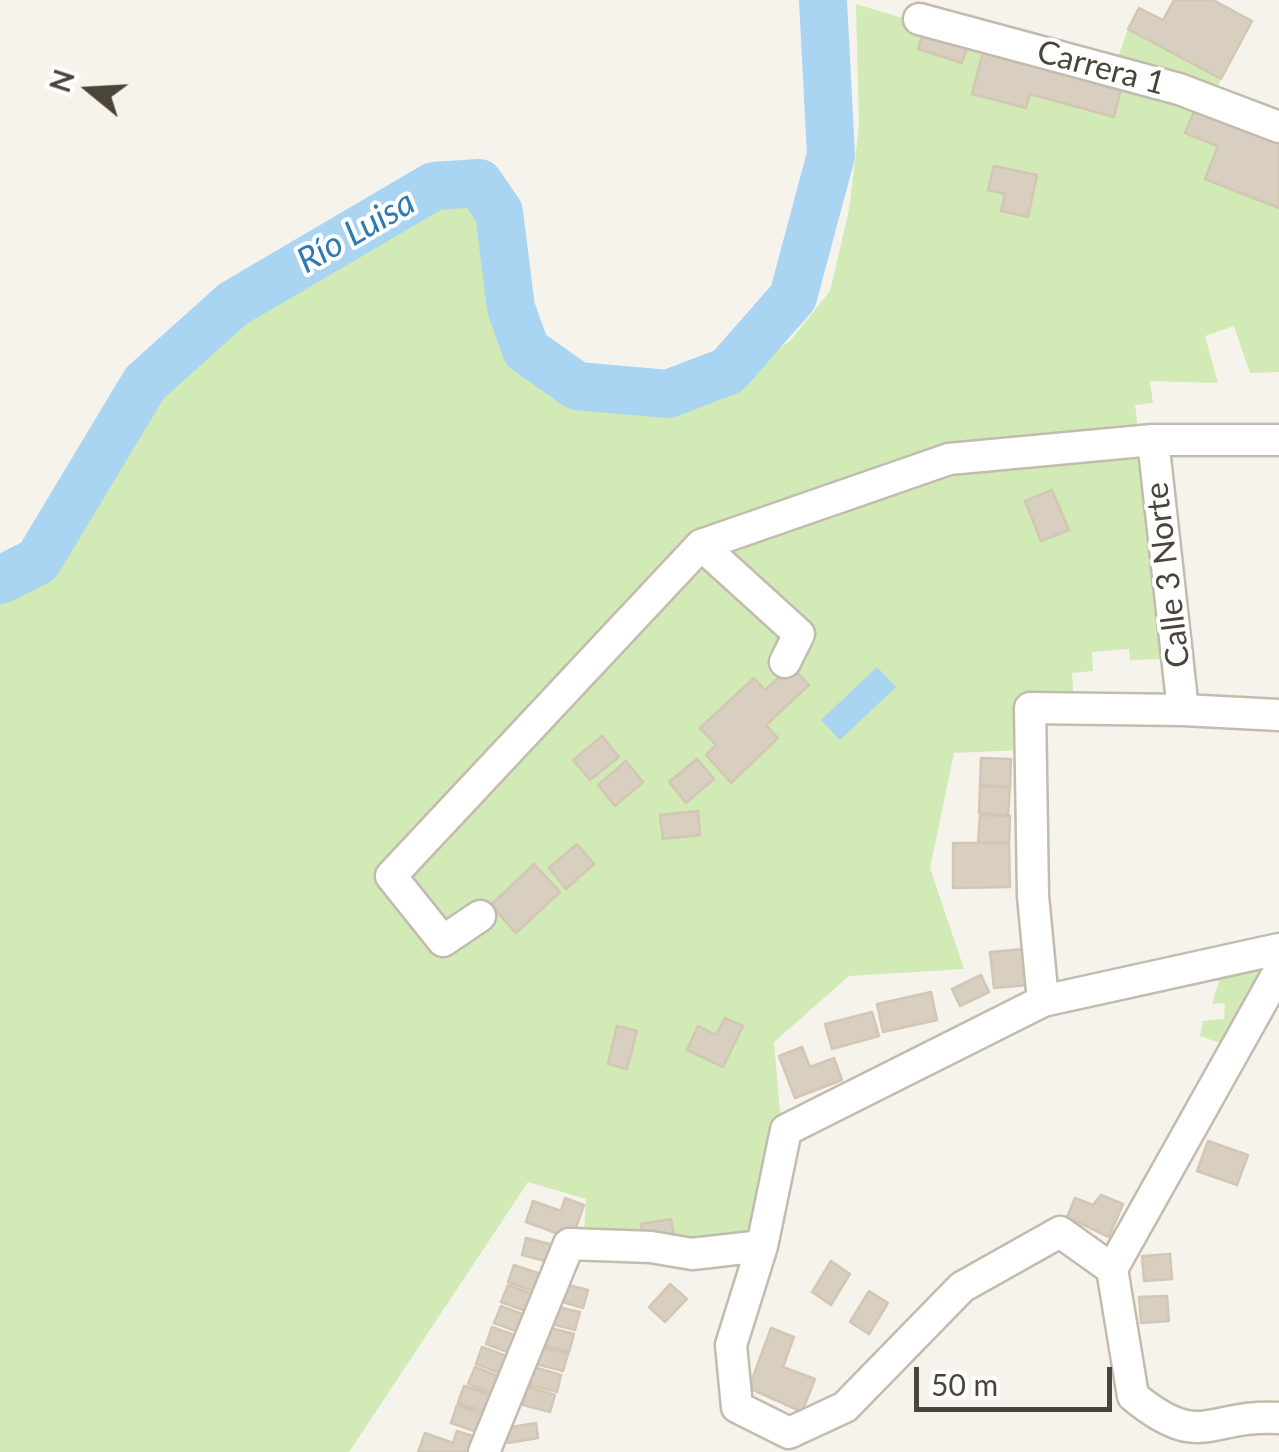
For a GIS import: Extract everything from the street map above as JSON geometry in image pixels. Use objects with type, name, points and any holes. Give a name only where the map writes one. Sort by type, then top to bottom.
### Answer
[{"type":"street","name":"Carrera 1","points":[[920,19],[1179,89],[1279,127]]},
{"type":"street","points":[[480,916],[443,941],[391,876],[701,545],[949,459],[1152,440],[1279,440]]},
{"type":"street","name":"Calle 3 Norte","points":[[1152,440],[1184,710]]},
{"type":"street","points":[[701,545],[799,634],[785,662]]},
{"type":"street","points":[[1043,1001],[1034,896],[1030,708],[1279,716]]},
{"type":"street","points":[[1112,1269],[1060,1232],[962,1287],[845,1407],[789,1434],[737,1407],[732,1345],[762,1246],[786,1130],[1043,1001],[1279,949]]},
{"type":"street","points":[[1279,971],[1112,1269],[1133,1396],[1161,1420],[1195,1430],[1279,1418]]},
{"type":"street","points":[[484,1452],[569,1244],[651,1247],[692,1254],[762,1246]]},
{"type":"green space","points":[[856,4],[926,25],[918,49],[970,39],[985,44],[1026,108],[1030,94],[1114,116],[1123,82],[1198,102],[1218,146],[1279,208],[1279,372],[1250,373],[1234,326],[1205,336],[1218,383],[1150,381],[1153,403],[1135,405],[1167,659],[1130,660],[1129,649],[1092,652],[1093,671],[1072,673],[1074,703],[1026,704],[1024,750],[954,753],[930,868],[964,969],[849,976],[774,1042],[780,1112],[747,1241],[693,1249],[674,1235],[671,1219],[643,1240],[584,1231],[586,1199],[528,1182],[349,1452],[0,1452],[0,593],[8,594],[50,567],[152,392],[235,310],[436,191],[474,193],[492,216],[506,311],[525,355],[575,394],[667,404],[734,378],[790,341],[830,291],[849,210],[859,126]]},
{"type":"green space","points":[[1128,29],[1221,79],[1213,97],[1114,69]]},
{"type":"green space","points":[[1264,967],[1223,1044],[1200,1036],[1203,1021],[1224,1019],[1225,1003],[1212,1004],[1221,975]]},
{"type":"water","points":[[877,667],[896,687],[840,740],[821,720]]},
{"type":"building","points":[[1174,0],[1213,0],[1252,21],[1221,79],[1128,29],[1139,8],[1163,20]]},
{"type":"building","points":[[926,25],[970,39],[962,63],[918,49]]},
{"type":"building","points":[[985,44],[1123,82],[1114,117],[1030,94],[1026,108],[972,94]]},
{"type":"building","points":[[1198,102],[1279,135],[1279,208],[1205,179],[1218,146],[1185,133]]},
{"type":"building","points":[[994,166],[1037,175],[1028,217],[1001,211],[1005,194],[988,190]]},
{"type":"building","points":[[1052,490],[1069,530],[1041,541],[1025,501]]},
{"type":"building","points":[[791,666],[809,685],[766,725],[778,738],[731,783],[706,755],[716,745],[700,728],[754,678],[765,690]]},
{"type":"building","points":[[602,736],[619,757],[590,780],[573,760]]},
{"type":"building","points":[[981,758],[1011,759],[1010,787],[980,785]]},
{"type":"building","points":[[697,759],[714,779],[686,803],[669,782]]},
{"type":"building","points":[[626,761],[643,782],[615,806],[598,785]]},
{"type":"building","points":[[980,786],[1010,787],[1008,815],[979,813]]},
{"type":"building","points":[[698,811],[700,835],[663,839],[660,815]]},
{"type":"building","points":[[980,815],[1010,816],[1009,843],[978,843]]},
{"type":"building","points":[[953,843],[1009,843],[1010,887],[953,888]]},
{"type":"building","points":[[577,844],[594,864],[566,889],[549,868]]},
{"type":"building","points":[[534,864],[560,892],[516,933],[491,905]]},
{"type":"building","points":[[1025,949],[1029,985],[994,988],[990,952]]},
{"type":"building","points":[[981,975],[989,992],[960,1006],[952,989]]},
{"type":"building","points":[[931,992],[937,1020],[883,1032],[877,1004]]},
{"type":"building","points":[[872,1012],[879,1036],[832,1049],[825,1024]]},
{"type":"building","points":[[725,1018],[743,1026],[723,1067],[687,1050],[698,1026],[716,1035]]},
{"type":"building","points":[[617,1026],[637,1031],[627,1069],[608,1064]]},
{"type":"building","points":[[802,1047],[810,1067],[834,1058],[842,1080],[795,1098],[779,1056]]},
{"type":"building","points":[[1208,1141],[1248,1155],[1237,1185],[1197,1171]]},
{"type":"building","points":[[1101,1195],[1123,1204],[1109,1237],[1067,1217],[1075,1198],[1093,1205]]},
{"type":"building","points":[[565,1198],[584,1205],[572,1239],[526,1222],[533,1201],[561,1211]]},
{"type":"building","points":[[671,1219],[674,1235],[643,1240],[641,1224]]},
{"type":"building","points":[[526,1238],[554,1245],[549,1262],[522,1255]]},
{"type":"building","points":[[1170,1254],[1172,1279],[1144,1281],[1142,1256]]},
{"type":"building","points":[[831,1261],[850,1274],[831,1305],[812,1292]]},
{"type":"building","points":[[514,1265],[544,1275],[538,1293],[508,1282]]},
{"type":"building","points":[[560,1283],[588,1290],[583,1308],[556,1300]]},
{"type":"building","points":[[670,1284],[687,1299],[665,1322],[649,1307]]},
{"type":"building","points":[[508,1285],[537,1296],[531,1313],[501,1302]]},
{"type":"building","points":[[869,1291],[888,1303],[869,1334],[850,1322]]},
{"type":"building","points":[[1167,1296],[1169,1321],[1141,1323],[1139,1297]]},
{"type":"building","points":[[501,1306],[530,1317],[524,1334],[494,1323]]},
{"type":"building","points":[[553,1306],[580,1312],[575,1330],[548,1323]]},
{"type":"building","points":[[492,1327],[522,1338],[516,1355],[486,1344]]},
{"type":"building","points":[[547,1327],[574,1334],[569,1352],[542,1345]]},
{"type":"building","points":[[771,1328],[794,1337],[783,1367],[815,1379],[802,1412],[749,1388]]},
{"type":"building","points":[[482,1347],[512,1358],[505,1375],[476,1364]]},
{"type":"building","points":[[541,1347],[568,1354],[563,1371],[536,1364]]},
{"type":"building","points":[[475,1367],[504,1378],[497,1395],[468,1384]]},
{"type":"building","points":[[534,1367],[561,1375],[557,1392],[530,1385]]},
{"type":"building","points":[[464,1386],[494,1396],[488,1413],[458,1403]]},
{"type":"building","points":[[528,1387],[555,1395],[550,1412],[523,1405]]},
{"type":"building","points":[[457,1405],[487,1416],[480,1433],[451,1423]]},
{"type":"building","points":[[536,1423],[538,1438],[508,1443],[505,1428]]},
{"type":"building","points":[[457,1431],[476,1437],[471,1452],[418,1452],[425,1433],[453,1443]]},
{"type":"waterway","name":"Río Luisa","points":[[0,580],[38,561],[145,383],[233,304],[434,186],[479,183],[499,212],[511,308],[526,350],[577,386],[668,394],[728,371],[793,297],[831,155],[823,0]]}]
